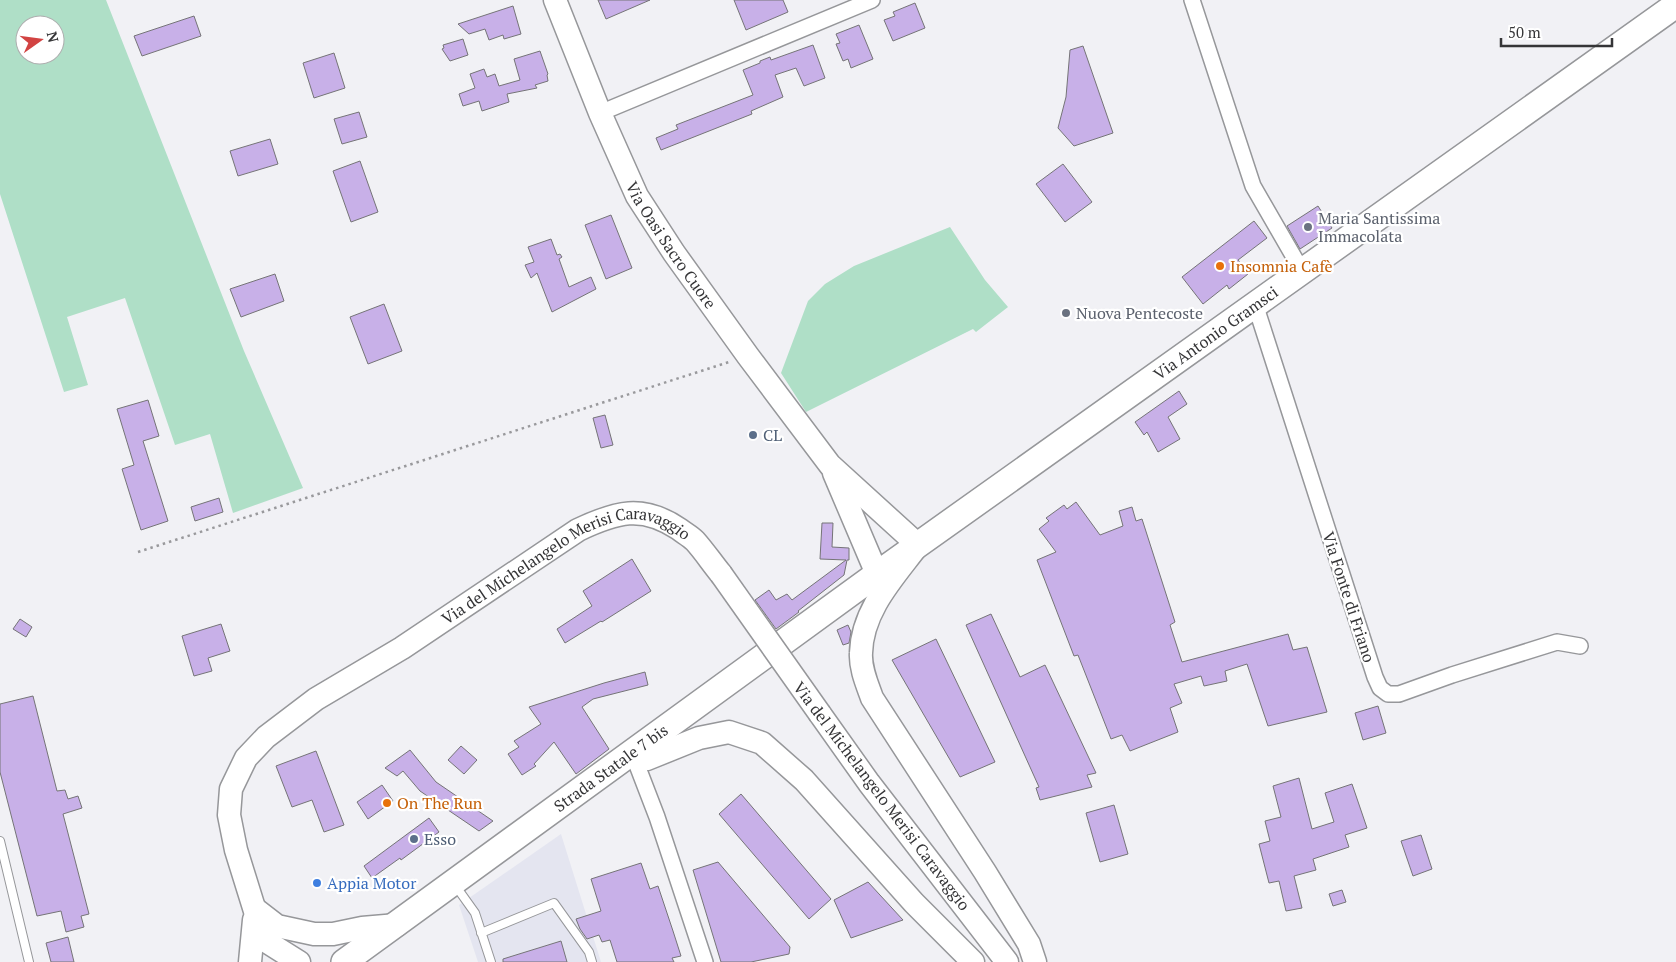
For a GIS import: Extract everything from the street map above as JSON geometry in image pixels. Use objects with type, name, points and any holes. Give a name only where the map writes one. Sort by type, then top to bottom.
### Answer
[{"type":"main road","name":"Via Antonio Gramsci","points":[[877,574],[1676,5]]},
{"type":"main road","name":"Strada Statale 7 bis","points":[[344,962],[877,574]]},
{"type":"street","name":"Via Oasi Sacro Cuore","points":[[555,0],[600,112],[637,196],[674,253],[830,465],[918,545]]},
{"type":"street","points":[[600,112],[872,0]]},
{"type":"street","points":[[1192,0],[1253,186],[1302,271]]},
{"type":"street","name":"Via Fonte di Friano","points":[[1255,304],[1380,688],[1388,694],[1399,694],[1557,642],[1580,646]]},
{"type":"street","name":"Via Oasi Sacro Cuore","points":[[830,465],[877,574]]},
{"type":"street","name":"Via del Michelangelo Merisi Caravaggio","points":[[299,962],[264,940],[236,850],[229,816],[231,788],[246,758],[266,737],[316,699],[402,648],[578,530],[602,519],[629,513],[650,514],[671,524],[694,540],[721,574],[875,790],[1007,962]]},
{"type":"street","points":[[918,545],[872,610],[864,630],[860,655],[864,677],[872,698],[985,872],[1029,944],[1035,962]]},
{"type":"street","points":[[632,752],[647,759],[700,738],[729,732],[762,743],[804,780],[914,902],[972,962]]},
{"type":"street","points":[[632,752],[657,818],[705,962]]},
{"type":"street","points":[[255,909],[277,926],[295,932],[333,934],[362,928],[397,925]]},
{"type":"street","points":[[250,962],[255,909]]},
{"type":"lane","points":[[0,841],[30,962]]},
{"type":"lane","points":[[454,883],[475,913],[491,962]]},
{"type":"lane","points":[[481,933],[554,903],[589,952],[592,962]]},
{"type":"path","points":[[138,552],[748,356]]},
{"type":"shaded area","points":[[561,834],[601,962],[478,962],[459,905]]},
{"type":"green space","points":[[0,0],[106,0],[244,351],[303,488],[233,513],[210,434],[175,445],[125,298],[67,317],[88,385],[64,392],[0,194]]},
{"type":"green space","points":[[950,227],[985,280],[1008,307],[976,332],[973,329],[806,412],[781,373],[808,301],[825,284],[854,266]]},
{"type":"building","points":[[598,0],[650,0],[606,19]]},
{"type":"building","points":[[734,0],[783,0],[788,12],[746,30]]},
{"type":"building","points":[[915,3],[925,28],[893,41],[884,20],[895,16],[893,12]]},
{"type":"building","points":[[513,6],[521,34],[504,39],[503,35],[489,40],[485,29],[469,34],[458,24]]},
{"type":"building","points":[[194,16],[201,36],[142,56],[134,36]]},
{"type":"building","points":[[859,25],[873,59],[851,68],[848,59],[843,61],[836,44],[840,43],[836,34]]},
{"type":"building","points":[[463,39],[468,55],[450,61],[442,49],[444,48],[443,45]]},
{"type":"building","points":[[813,45],[825,78],[804,86],[796,68],[775,75],[783,97],[751,111],[752,114],[661,150],[656,138],[678,129],[676,125],[753,95],[743,70],[770,57],[771,60]]},
{"type":"building","points":[[1083,46],[1113,133],[1074,146],[1058,128],[1066,97],[1070,50]]},
{"type":"building","points":[[540,51],[548,74],[548,81],[535,85],[537,88],[507,94],[509,102],[482,111],[479,101],[463,106],[459,94],[475,88],[470,74],[484,69],[487,77],[495,74],[499,86],[520,80],[514,59]]},
{"type":"building","points":[[334,53],[345,88],[314,98],[303,63]]},
{"type":"building","points":[[359,112],[367,137],[342,144],[334,119]]},
{"type":"building","points":[[270,139],[278,164],[238,176],[230,151]]},
{"type":"building","points":[[360,161],[378,212],[351,222],[333,171]]},
{"type":"building","points":[[1063,164],[1092,202],[1065,222],[1036,184]]},
{"type":"building","points":[[1318,206],[1332,228],[1300,249],[1287,226]]},
{"type":"building","points":[[611,215],[632,268],[606,279],[585,225]]},
{"type":"building","points":[[1254,221],[1267,238],[1238,260],[1248,274],[1229,289],[1227,285],[1203,304],[1182,277]]},
{"type":"building","points":[[551,239],[557,255],[560,254],[562,257],[559,259],[569,287],[591,277],[596,289],[552,312],[537,273],[531,278],[525,265],[534,262],[528,247]]},
{"type":"building","points":[[275,274],[284,301],[241,317],[230,289]]},
{"type":"building","points":[[384,304],[402,351],[368,364],[350,317]]},
{"type":"building","points":[[1179,391],[1187,404],[1168,417],[1180,439],[1158,452],[1147,432],[1144,435],[1135,422]]},
{"type":"building","points":[[148,400],[159,436],[143,441],[168,521],[141,530],[122,469],[134,465],[117,409]]},
{"type":"building","points":[[605,415],[613,445],[601,448],[593,418]]},
{"type":"building","points":[[219,498],[223,512],[195,521],[191,507]]},
{"type":"building","points":[[1076,502],[1100,535],[1123,526],[1119,511],[1132,507],[1136,521],[1142,519],[1175,622],[1170,625],[1182,662],[1288,634],[1293,650],[1307,647],[1327,712],[1268,726],[1247,664],[1225,671],[1227,681],[1204,686],[1201,676],[1174,684],[1182,703],[1170,708],[1178,732],[1130,751],[1122,735],[1111,739],[1078,655],[1074,656],[1037,560],[1056,552],[1039,529],[1049,521],[1046,518],[1064,505],[1067,509]]},
{"type":"building","points":[[822,523],[833,523],[832,547],[849,548],[849,560],[847,560],[844,575],[776,629],[755,600],[769,590],[776,600],[787,594],[792,600],[846,560],[820,559]]},
{"type":"building","points":[[632,559],[651,591],[565,643],[557,629],[592,606],[583,591]]},
{"type":"building","points":[[991,614],[1020,677],[1045,665],[1096,773],[1087,775],[1092,787],[1040,800],[1036,788],[1039,787],[966,625]]},
{"type":"building","points":[[20,619],[32,627],[26,637],[13,629]]},
{"type":"building","points":[[221,624],[230,651],[208,658],[212,671],[194,676],[182,636]]},
{"type":"building","points":[[848,625],[851,632],[849,643],[843,645],[837,630]]},
{"type":"building","points":[[936,639],[995,762],[960,777],[892,660]]},
{"type":"building","points":[[645,672],[648,685],[593,699],[582,707],[609,749],[576,774],[554,742],[534,764],[536,766],[522,775],[508,754],[519,747],[514,741],[541,724],[529,707]]},
{"type":"building","points":[[33,696],[57,791],[65,790],[68,799],[78,796],[82,808],[63,814],[89,914],[81,916],[84,927],[66,932],[61,911],[37,916],[0,772],[0,704]]},
{"type":"building","points":[[1378,706],[1386,733],[1363,740],[1355,713]]},
{"type":"building","points":[[461,746],[477,760],[464,774],[448,760]]},
{"type":"building","points":[[410,750],[436,782],[493,821],[479,831],[420,791],[403,771],[397,776],[385,768]]},
{"type":"building","points":[[316,751],[344,825],[324,832],[312,800],[292,807],[276,766]]},
{"type":"building","points":[[1299,778],[1312,829],[1334,822],[1325,793],[1352,784],[1367,828],[1345,835],[1349,847],[1313,859],[1316,870],[1294,876],[1302,908],[1286,911],[1279,881],[1269,883],[1259,844],[1270,841],[1265,821],[1281,817],[1273,786]]},
{"type":"building","points":[[382,785],[393,801],[368,819],[357,802]]},
{"type":"building","points":[[741,794],[831,899],[809,919],[719,814]]},
{"type":"building","points":[[1114,805],[1128,854],[1100,862],[1086,813]]},
{"type":"building","points":[[429,818],[439,832],[401,860],[400,858],[372,878],[364,866]]},
{"type":"building","points":[[1421,835],[1432,869],[1413,876],[1401,841]]},
{"type":"building","points":[[718,862],[790,947],[789,954],[751,962],[721,962],[693,870]]},
{"type":"building","points":[[641,863],[650,889],[658,886],[681,956],[672,958],[674,962],[617,962],[610,940],[602,942],[599,935],[587,939],[576,919],[601,911],[591,879]]},
{"type":"building","points":[[868,882],[903,920],[851,938],[834,900]]},
{"type":"building","points":[[1342,890],[1346,902],[1333,906],[1329,894]]},
{"type":"building","points":[[68,937],[74,962],[51,962],[46,943]]},
{"type":"building","points":[[561,941],[567,962],[503,962],[503,959]]},
{"type":"place","name":"Maria Santissima Immacolata","points":[[1308,227]]},
{"type":"place","name":"Insomnia Cafè","points":[[1220,266]]},
{"type":"place","name":"Nuova Pentecoste","points":[[1066,313]]},
{"type":"place","name":"CL","points":[[753,435]]},
{"type":"place","name":"On The Run","points":[[387,803]]},
{"type":"place","name":"Esso","points":[[414,839]]},
{"type":"place","name":"Appia Motor","points":[[317,883]]}]
